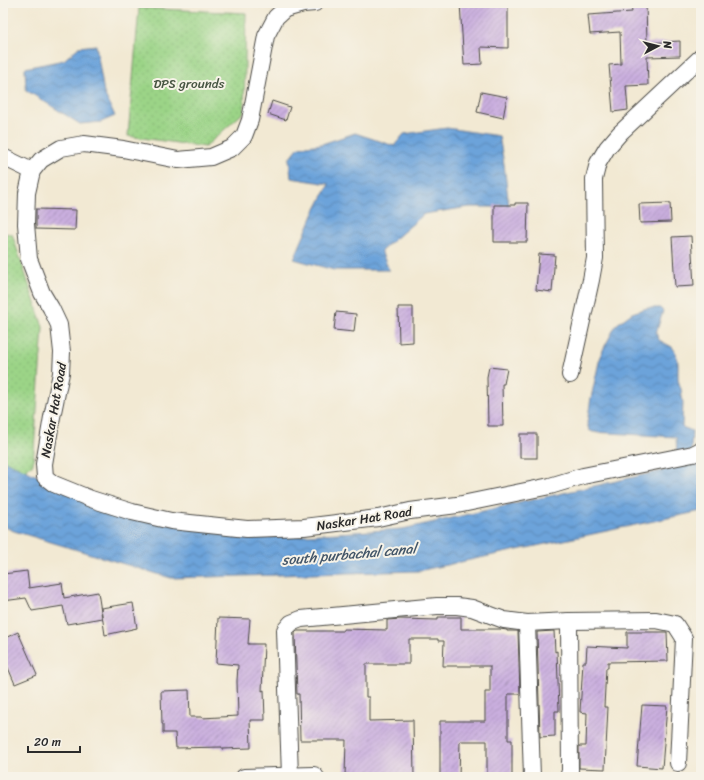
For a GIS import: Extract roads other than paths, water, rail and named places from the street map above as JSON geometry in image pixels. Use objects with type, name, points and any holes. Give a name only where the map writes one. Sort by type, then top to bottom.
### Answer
[{"type":"street","points":[[3,157],[32,171],[41,160],[61,148],[84,144],[123,148],[178,160],[211,157],[232,148],[244,136],[250,120],[266,36],[276,17],[285,9],[303,4],[315,3]]},
{"type":"street","points":[[570,374],[591,280],[594,258],[594,178],[598,163],[607,148],[620,133],[701,57]]},
{"type":"street","name":"Naskar Hat Road","points":[[32,171],[27,193],[26,224],[29,259],[42,293],[59,325],[62,352],[61,373],[44,464],[45,477],[54,484],[91,499],[132,512],[172,521],[247,529],[304,527],[378,518],[410,511],[465,504],[550,486],[583,476],[693,454],[701,450]]},
{"type":"street","points":[[290,776],[285,630],[291,622],[301,619],[437,606],[472,608],[504,620],[527,623],[656,620],[675,624],[684,638],[678,763]]},
{"type":"street","points":[[568,777],[570,771],[569,621]]},
{"type":"street","points":[[527,623],[532,777]]},
{"type":"street","points":[[244,777],[314,775],[316,777]]},
{"type":"water","points":[[96,45],[104,93],[115,116],[101,122],[80,124],[26,90],[25,68],[64,60],[79,47]]},
{"type":"water","points":[[447,128],[499,136],[509,207],[469,207],[424,214],[381,251],[389,270],[334,270],[294,259],[313,215],[329,184],[291,178],[289,159],[299,147],[322,144],[355,133],[394,146],[404,134]]},
{"type":"water","points":[[647,308],[660,308],[663,311],[656,333],[659,340],[672,347],[675,351],[678,363],[678,380],[683,403],[682,427],[692,431],[691,452],[677,452],[676,437],[593,432],[589,430],[587,423],[591,398],[603,350],[616,325],[632,313]]},
{"type":"water","name":"south purbachal canal","points":[[3,460],[123,516],[257,538],[403,529],[701,462],[701,511],[418,571],[171,578],[14,531],[3,526]]},
{"type":"park label","name":"DPS grounds","points":[[189,83]]}]
